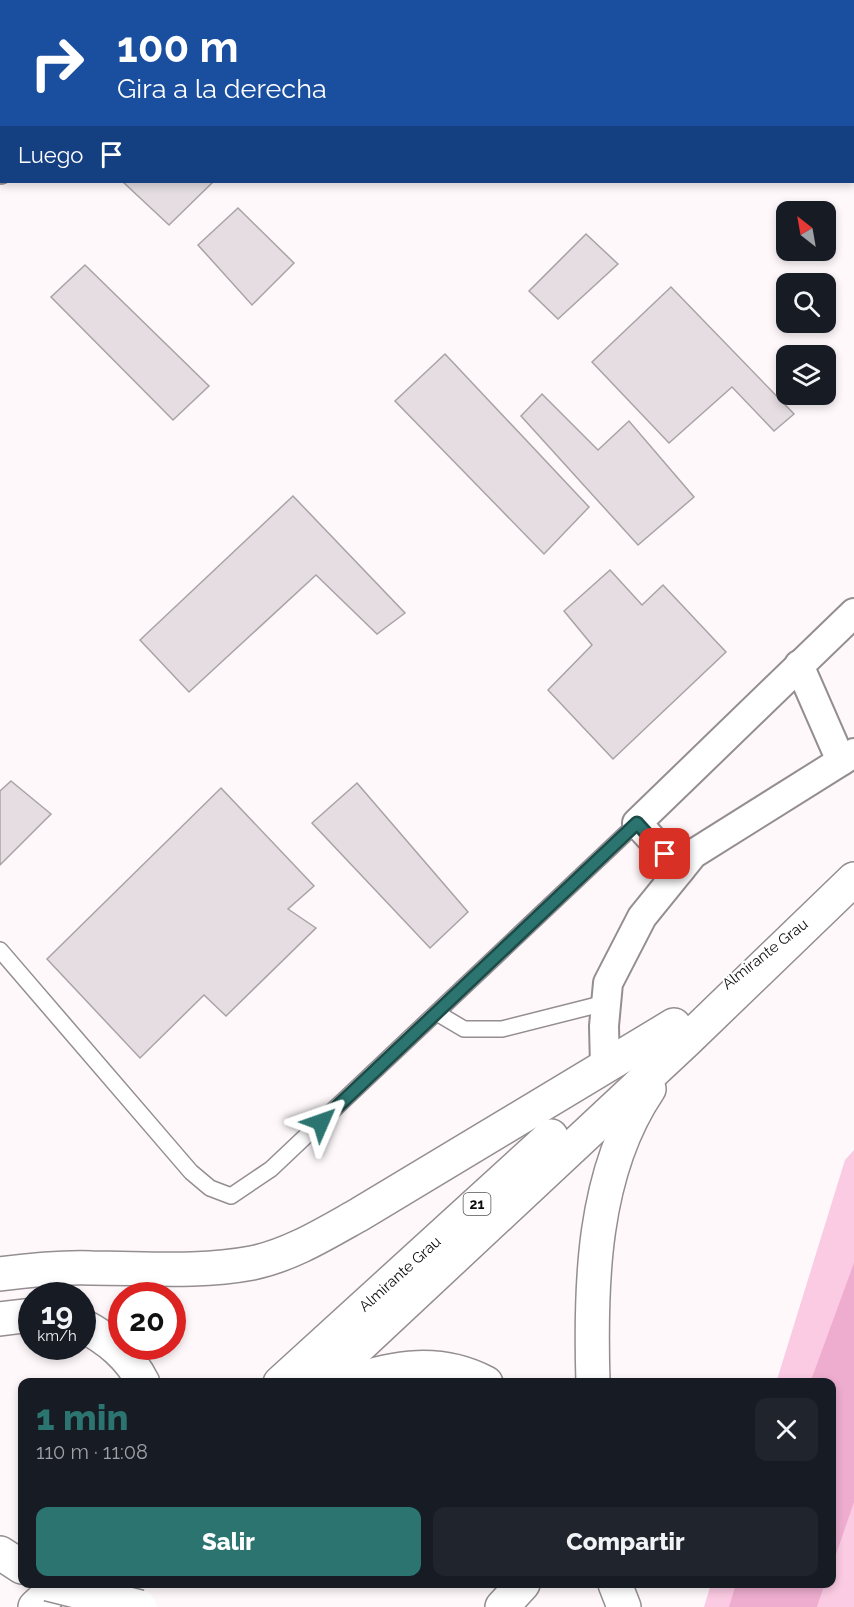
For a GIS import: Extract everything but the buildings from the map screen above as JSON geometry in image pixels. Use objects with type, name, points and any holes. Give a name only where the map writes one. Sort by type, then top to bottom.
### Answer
[{"type":"highway","name":"Almirante Grau","points":[[286,1378],[854,879]]},
{"type":"highway","name":"Almirante Grau","points":[[325,1378],[680,1033]]},
{"type":"highway","points":[[0,1274],[89,1268],[194,1269],[252,1263],[274,1257],[317,1238],[605,1066],[680,1033]]},
{"type":"highway","points":[[593,1378],[591,1321],[593,1274],[602,1214],[612,1173],[619,1148],[642,1100],[680,1033]]},
{"type":"highway","points":[[0,1319],[18,1317]]},
{"type":"highway","points":[[96,1334],[116,1347],[129,1360],[140,1378]]},
{"type":"highway","points":[[365,1378],[395,1369],[417,1366],[459,1372],[474,1378]]},
{"type":"highway","points":[[56,1592],[80,1588]]},
{"type":"highway","points":[[502,1607],[519,1588]]},
{"type":"highway","points":[[617,1588],[624,1607]]},
{"type":"highway","points":[[56,1592],[140,1607]]},
{"type":"street","points":[[680,870],[637,823],[854,613]]},
{"type":"street","points":[[605,1066],[605,1003],[608,983],[642,917],[693,854],[847,757],[799,665]]},
{"type":"lane","points":[[0,950],[191,1172],[210,1188],[231,1196],[272,1169],[637,823]]},
{"type":"lane","points":[[437,1013],[464,1029],[502,1029],[605,1003]]},
{"type":"shaded area","points":[[854,1150],[854,1607],[817,1607],[824,1588],[836,1588],[836,1378],[778,1378],[845,1160]]},
{"type":"shaded area","points":[[854,1263],[854,1502],[836,1554],[836,1378],[812,1378]]},
{"type":"shaded area","points":[[710,1588],[821,1588],[809,1607],[704,1607]]},
{"type":"shaded area","points":[[735,1588],[824,1588],[817,1607],[729,1607]]},
{"type":"route","points":[[321,1122],[637,823],[665,854]]}]
